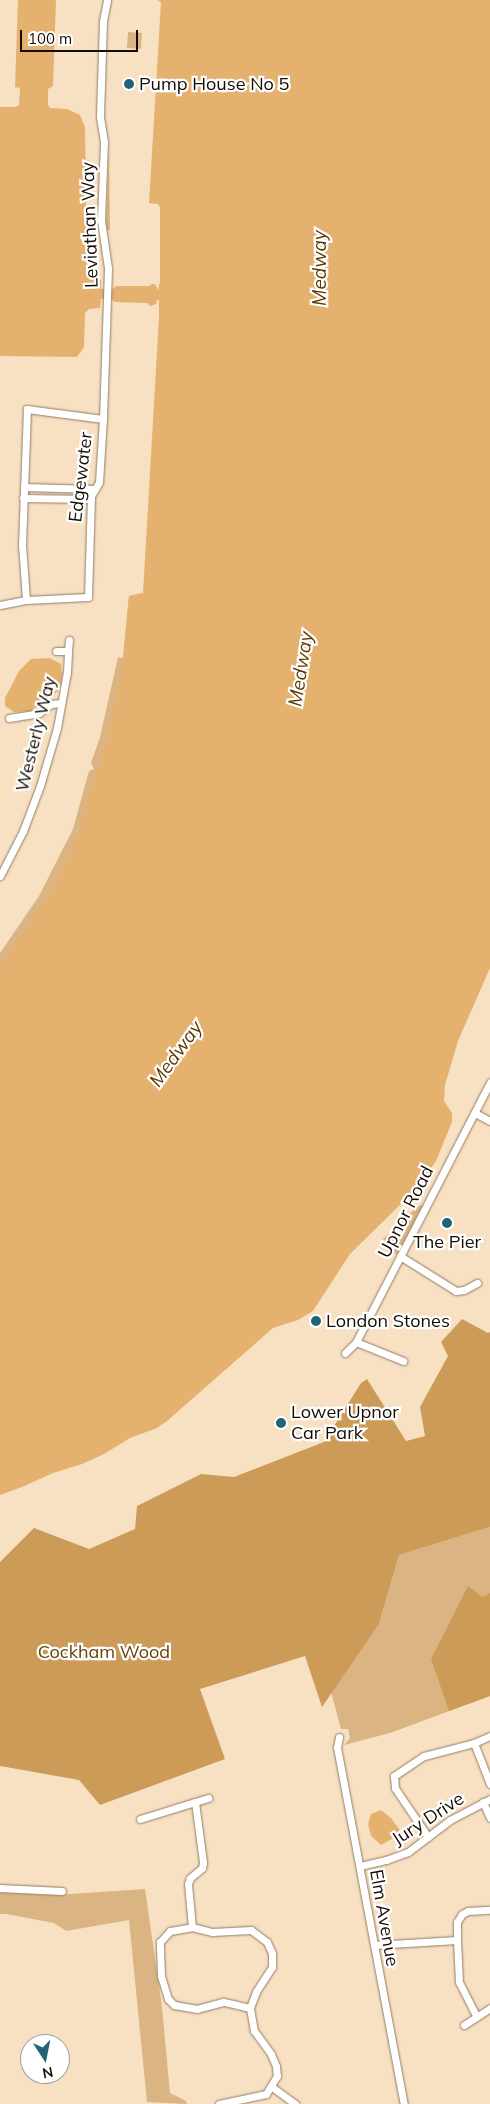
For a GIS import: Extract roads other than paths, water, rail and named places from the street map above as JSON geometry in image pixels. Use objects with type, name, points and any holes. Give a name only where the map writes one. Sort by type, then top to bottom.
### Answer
[{"type":"street","name":"Leviathan Way","points":[[103,419],[108,279],[101,220],[104,142],[100,116],[103,20],[107,0]]},
{"type":"street","name":"Edgewater","points":[[27,409],[103,419],[99,482],[91,499],[88,597],[26,600],[22,545],[24,487],[27,409]]},
{"type":"street","points":[[24,487],[95,489]]},
{"type":"street","points":[[23,498],[91,499]]},
{"type":"street","points":[[0,605],[26,600]]},
{"type":"street","name":"Westerly Way","points":[[0,876],[23,831],[40,786],[62,703],[70,640]]},
{"type":"street","points":[[56,651],[68,651]]},
{"type":"street","points":[[9,718],[39,713],[52,704],[62,703]]},
{"type":"street","name":"Upnor Road","points":[[345,1353],[356,1342],[490,1082]]},
{"type":"street","points":[[475,1113],[490,1121]]},
{"type":"street","points":[[400,1256],[456,1291],[478,1284]]},
{"type":"street","points":[[356,1342],[402,1360]]},
{"type":"street","points":[[428,1837],[396,1788],[394,1776],[424,1756],[474,1743],[490,1736]]},
{"type":"street","name":"Elm Avenue","points":[[339,1737],[337,1747],[404,2104]]},
{"type":"street","points":[[474,1743],[490,1784]]},
{"type":"street","points":[[140,1819],[208,1798]]},
{"type":"street","name":"Jury Drive","points":[[360,1866],[403,1855],[450,1820],[486,1800],[490,1818]]},
{"type":"street","points":[[192,1927],[188,1884],[190,1878],[202,1868],[204,1862],[194,1802]]},
{"type":"street","points":[[0,1888],[62,1891]]},
{"type":"street","points":[[477,2017],[460,1984],[457,1922],[463,1913],[490,1910]]},
{"type":"street","points":[[219,2104],[262,2096],[272,2087],[277,2076],[276,2066],[270,2054],[254,2031],[250,2008],[256,1992],[272,1967],[272,1953],[268,1942],[251,1930],[212,1932],[192,1927],[170,1931],[160,1942],[162,1976],[168,1999],[174,2005],[197,2009],[223,2002],[250,2008]]},
{"type":"street","points":[[374,1945],[457,1940]]},
{"type":"street","points":[[464,2025],[490,2008]]},
{"type":"street","points":[[272,2087],[295,2104]]},
{"type":"water","name":"Medway","points":[[18,0],[56,0],[53,86],[48,89],[48,105],[50,108],[67,109],[80,115],[85,127],[87,274],[92,279],[101,280],[101,289],[112,290],[116,286],[149,286],[155,284],[158,290],[160,282],[160,207],[158,204],[149,203],[161,2],[157,0],[490,0],[490,968],[458,1041],[445,1085],[444,1101],[452,1113],[452,1122],[436,1161],[418,1187],[350,1254],[313,1311],[298,1320],[273,1328],[157,1428],[130,1438],[104,1454],[82,1464],[53,1473],[0,1495],[0,966],[51,892],[77,838],[108,736],[122,669],[129,596],[143,593],[159,317],[159,300],[157,300],[156,304],[150,306],[147,303],[115,302],[101,299],[100,308],[89,309],[85,313],[84,347],[77,357],[0,356],[0,107],[16,107],[19,105],[20,88],[15,87]]},
{"type":"water","points":[[50,658],[61,664],[60,688],[54,695],[31,711],[14,712],[5,706],[5,698],[19,671],[31,659]]},
{"type":"water","points":[[381,1810],[391,1818],[402,1833],[381,1845],[371,1836],[368,1824],[371,1814]]},
{"type":"place","name":"Pump House No 5","points":[[129,84]]},
{"type":"place","name":"The Pier","points":[[447,1223]]},
{"type":"place","name":"London Stones","points":[[316,1321]]},
{"type":"place","name":"Lower Upnor Car Park","points":[[281,1423]]},
{"type":"park label","name":"Cockham Wood","points":[[104,1652]]}]
